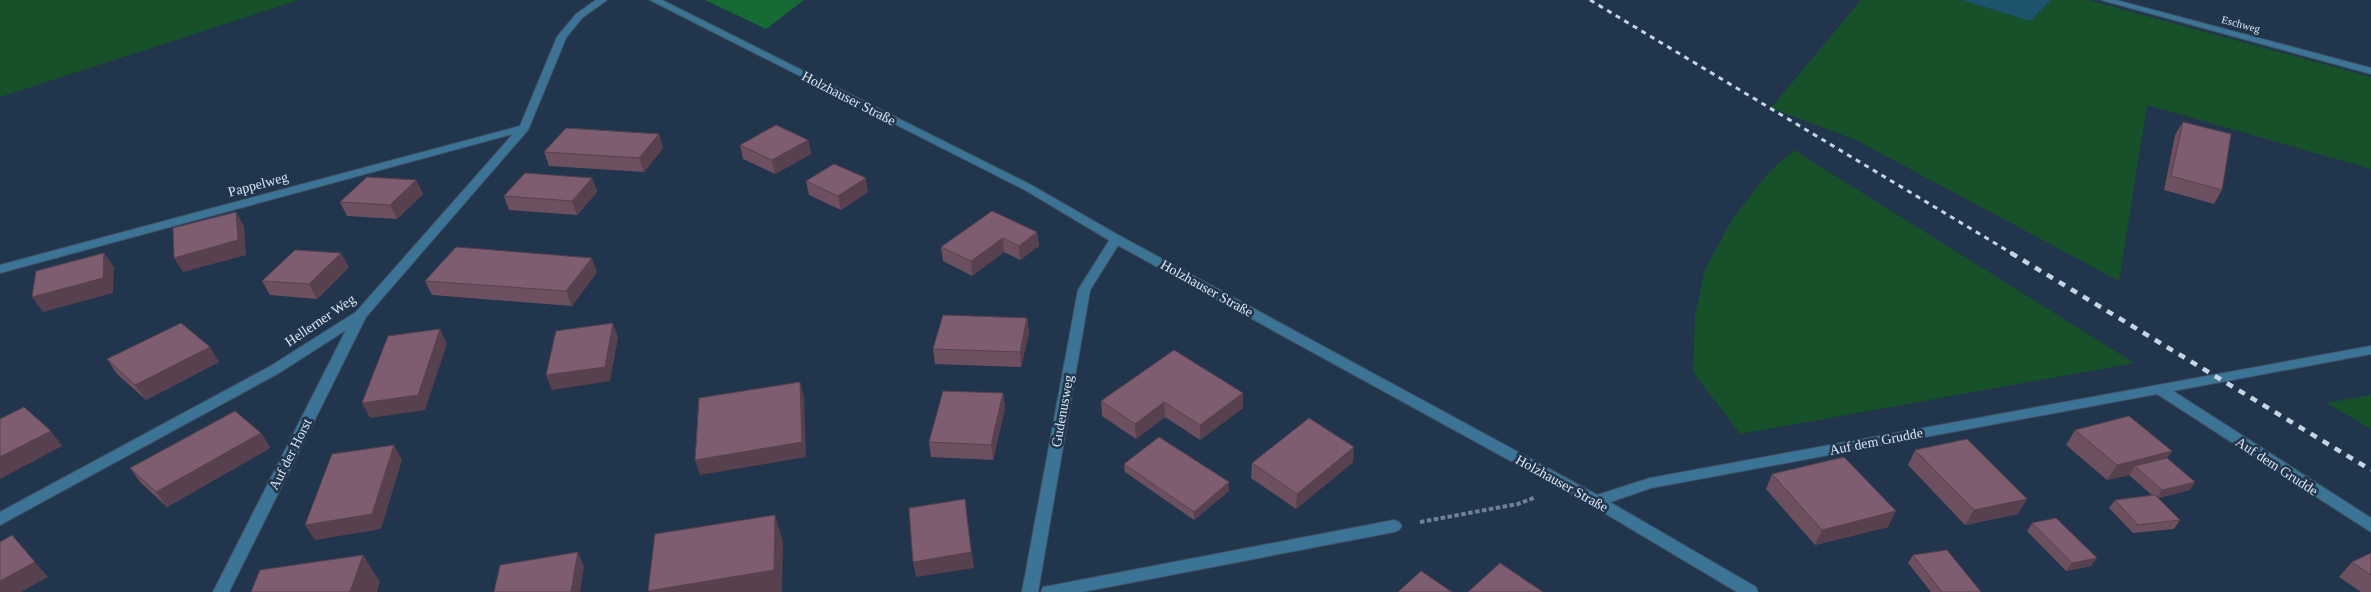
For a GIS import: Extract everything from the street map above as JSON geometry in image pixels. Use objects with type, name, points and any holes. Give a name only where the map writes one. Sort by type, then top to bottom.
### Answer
[{"type":"street","name":"Hellerner Weg","points":[[0,519],[274,370],[360,315],[524,128],[562,37],[579,16],[602,0]]},
{"type":"street","name":"Holzhauser Straße","points":[[655,0],[1029,188],[1116,239],[1596,501],[1750,592]]},
{"type":"street","name":"Eschweg","points":[[2106,0],[2371,71]]},
{"type":"street","name":"Pappelweg","points":[[0,270],[524,128]]},
{"type":"street","name":"Gudenusweg","points":[[1030,592],[1084,290],[1116,239]]},
{"type":"street","name":"Auf der Horst","points":[[221,592],[360,315]]},
{"type":"street","name":"Auf dem Grudde","points":[[1596,501],[1650,484],[2158,388],[2371,350]]},
{"type":"street","name":"Auf dem Grudde","points":[[2158,388],[2371,526]]},
{"type":"street","points":[[1049,592],[1394,526]]},
{"type":"path","points":[[1394,526],[1518,504],[1542,495]]},
{"type":"green space","points":[[0,0],[299,0],[0,97]]},
{"type":"green space","points":[[705,0],[804,0],[766,29]]},
{"type":"green space","points":[[1861,0],[1962,0],[2030,21],[2051,0],[2088,0],[2371,77],[2371,169],[2147,105],[2119,281],[1856,140],[1771,108]]},
{"type":"green space","points":[[1794,150],[2134,363],[1740,434],[1693,372],[1695,316],[1705,269],[1733,218],[1769,172]]},
{"type":"green space","points":[[2371,395],[2371,429],[2326,403]]},
{"type":"water","points":[[1962,0],[2051,0],[2030,21]]},
{"type":"building","points":[[2183,122],[2231,134],[2222,190],[2171,176]]},
{"type":"building","points":[[776,125],[808,140],[772,160],[740,145]]},
{"type":"building","points":[[566,128],[659,134],[639,158],[544,152]]},
{"type":"building","points":[[834,164],[866,178],[838,196],[806,181]]},
{"type":"building","points":[[525,173],[592,178],[572,201],[504,196]]},
{"type":"building","points":[[367,177],[416,180],[390,205],[340,202]]},
{"type":"building","points":[[992,211],[1037,232],[1019,246],[1003,238],[971,261],[941,247]]},
{"type":"building","points":[[236,212],[238,240],[174,258],[173,228]]},
{"type":"building","points":[[456,247],[592,258],[566,291],[425,281]]},
{"type":"building","points":[[295,250],[341,253],[309,284],[262,281]]},
{"type":"building","points":[[104,253],[103,278],[32,297],[36,271]]},
{"type":"building","points":[[943,315],[1027,318],[1020,352],[933,349]]},
{"type":"building","points":[[181,323],[210,347],[135,385],[107,359]]},
{"type":"building","points":[[613,323],[605,367],[546,375],[556,331]]},
{"type":"building","points":[[440,329],[418,395],[362,403],[388,336]]},
{"type":"building","points":[[1174,350],[1243,393],[1200,425],[1164,402],[1135,424],[1101,401]]},
{"type":"building","points":[[800,382],[802,442],[695,460],[699,398]]},
{"type":"building","points":[[943,391],[1003,393],[991,445],[929,442]]},
{"type":"building","points":[[24,407],[51,431],[0,457],[0,419]]},
{"type":"building","points":[[235,411],[261,433],[156,492],[130,468]]},
{"type":"building","points":[[2129,416],[2172,451],[2117,465],[2075,430]]},
{"type":"building","points":[[1309,418],[1354,447],[1297,494],[1252,463]]},
{"type":"building","points":[[1159,437],[1229,482],[1194,512],[1124,464]]},
{"type":"building","points":[[1967,439],[2027,499],[1974,510],[1915,450]]},
{"type":"building","points":[[394,445],[372,514],[305,525],[332,454]]},
{"type":"building","points":[[1844,457],[1896,511],[1822,530],[1772,474]]},
{"type":"building","points":[[2167,458],[2195,482],[2162,490],[2135,466]]},
{"type":"building","points":[[2155,495],[2180,520],[2138,525],[2115,500]]},
{"type":"building","points":[[965,499],[971,552],[913,562],[909,508]]},
{"type":"building","points":[[775,515],[774,570],[648,591],[655,534]]},
{"type":"building","points":[[2056,518],[2097,558],[2072,563],[2032,523]]},
{"type":"building","points":[[12,535],[35,562],[0,581],[0,542]]},
{"type":"building","points":[[1947,550],[1981,592],[1942,592],[1913,555]]},
{"type":"building","points":[[578,552],[571,592],[494,592],[500,565]]},
{"type":"building","points":[[2371,553],[2371,575],[2352,562]]},
{"type":"building","points":[[363,555],[350,592],[251,592],[260,570]]},
{"type":"building","points":[[1500,563],[1543,592],[1468,592]]},
{"type":"building","points":[[1421,571],[1452,592],[1398,592]]},
{"type":"railway","points":[[1590,0],[2013,254]]},
{"type":"railway","points":[[2011,253],[2371,470]]}]
